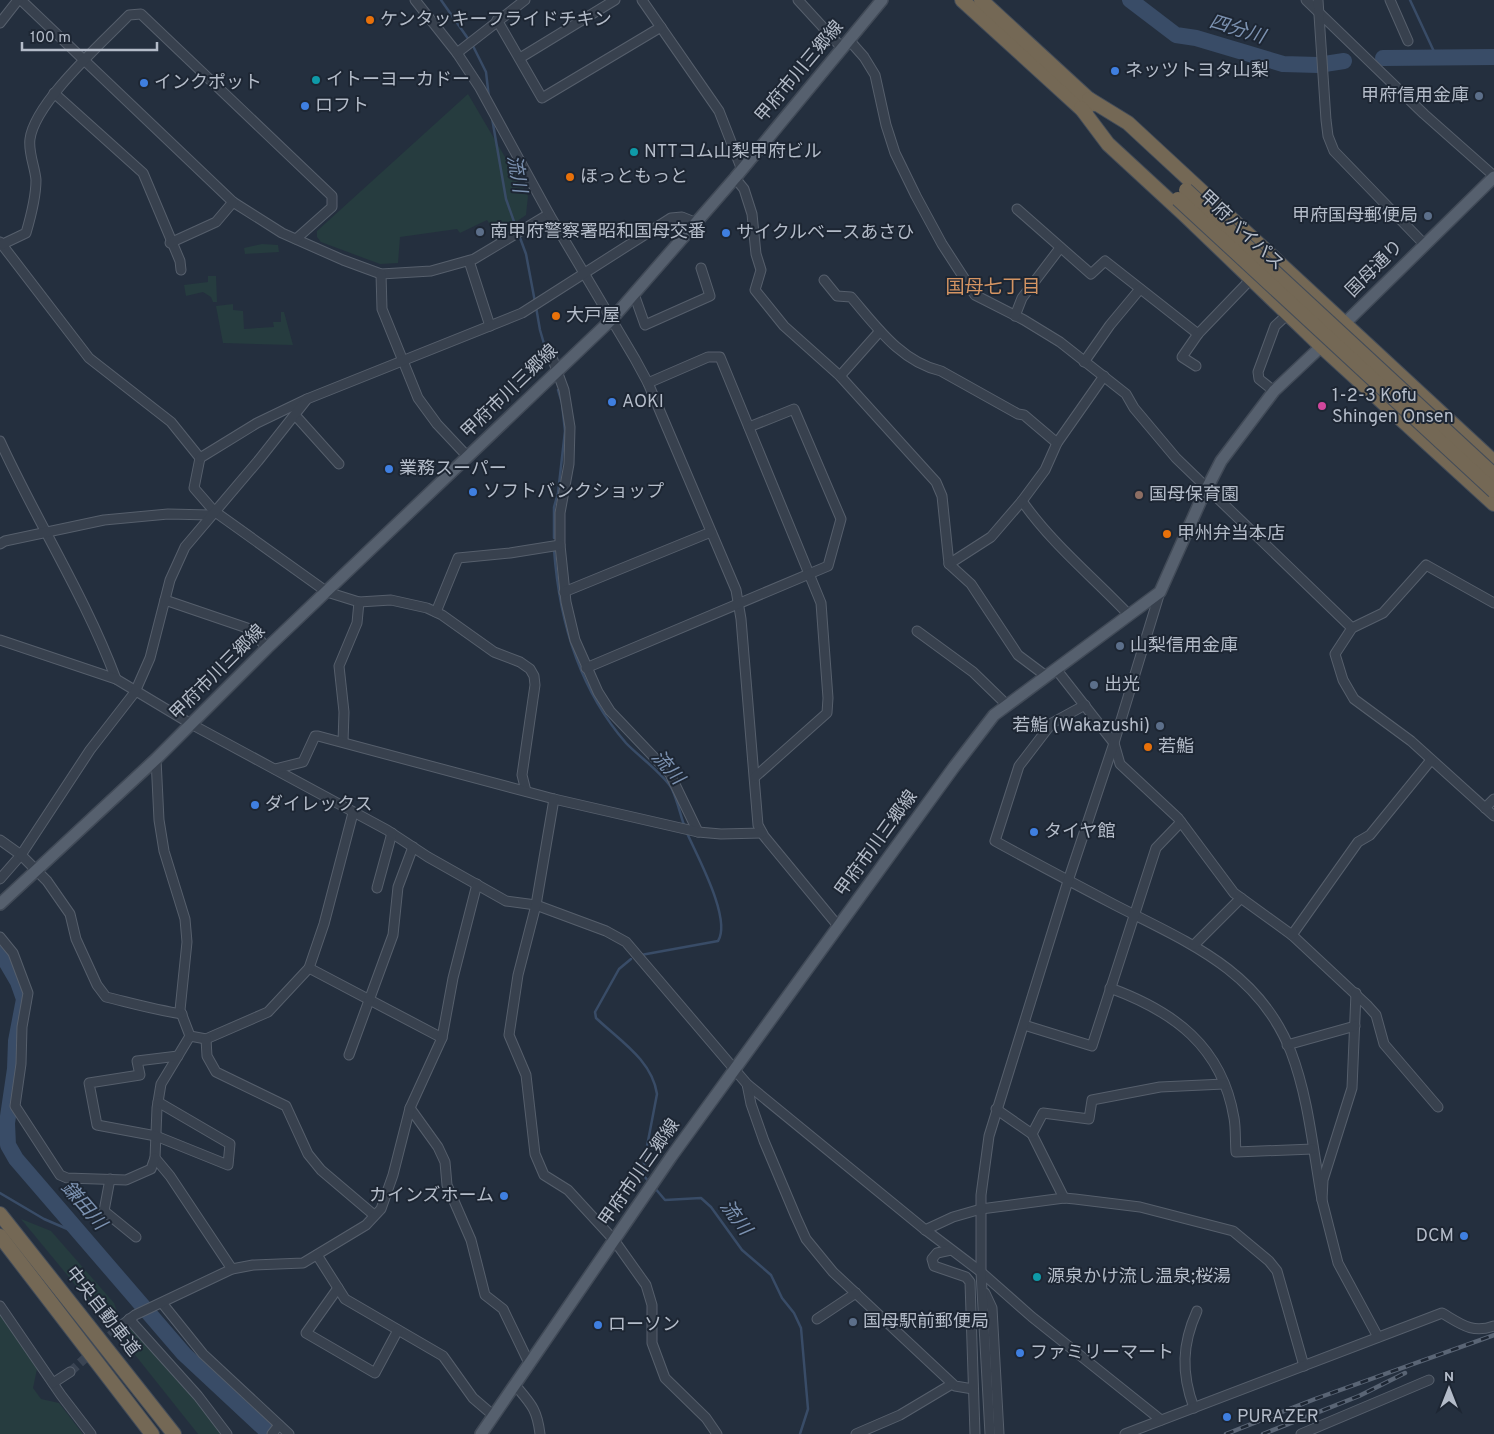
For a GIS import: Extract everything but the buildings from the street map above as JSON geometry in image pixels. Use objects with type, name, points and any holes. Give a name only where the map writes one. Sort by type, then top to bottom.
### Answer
[{"type":"highway","name":"甲府バイパス","points":[[962,0],[1085,103]]},
{"type":"highway","name":"甲府バイパス","points":[[981,0],[1085,103],[1494,491]]},
{"type":"highway","points":[[1085,103],[1108,144],[1289,313],[1321,346],[1494,504]]},
{"type":"highway","points":[[1085,103],[1128,123],[1494,462]]},
{"type":"highway","name":"甲府バイパス","points":[[1182,194],[1494,475]]},
{"type":"highway","name":"中央自動車道","points":[[0,1214],[174,1434]]},
{"type":"highway","name":"中央自動車道","points":[[0,1236],[152,1434]]},
{"type":"main road","name":"甲府市川三郷線","points":[[0,904],[156,759],[267,648],[468,457],[555,365],[612,319],[698,223],[882,0]]},
{"type":"main road","name":"国母通り","points":[[1345,324],[1494,176]]},
{"type":"main road","name":"甲府市川三郷線","points":[[481,1434],[648,1190],[954,767],[994,715],[1160,592],[1221,461],[1274,391],[1345,324]]},
{"type":"street","points":[[0,23],[20,0],[86,60],[233,202],[259,220],[296,239],[343,260],[381,274],[432,271],[469,261],[549,214]]},
{"type":"street","points":[[414,0],[457,53],[480,88],[549,214],[648,383],[739,603],[758,824],[762,833],[839,926]]},
{"type":"street","points":[[457,53],[525,0]]},
{"type":"street","points":[[520,58],[615,0]]},
{"type":"street","points":[[642,0],[719,111],[752,214],[756,254],[761,270],[755,290],[784,326],[840,376],[936,482],[942,496],[949,564],[971,584],[1018,655],[1051,673],[1085,705],[1114,743],[1120,764],[1181,822],[1228,886],[1241,898],[1292,935],[1329,971],[1356,993],[1376,1014],[1384,1044],[1438,1107]]},
{"type":"street","points":[[798,0],[846,44],[864,57],[875,75],[886,125],[895,153],[942,244],[975,295],[1060,342],[1126,394],[1134,408],[1176,458],[1352,628]]},
{"type":"street","points":[[1306,0],[1424,114],[1494,176]]},
{"type":"street","points":[[1318,0],[1326,120],[1328,136],[1334,151],[1425,244]]},
{"type":"street","points":[[1390,0],[1408,41]]},
{"type":"street","points":[[200,458],[171,422],[89,358],[2,243],[26,233],[31,216],[36,180],[30,139],[39,113],[54,93],[129,15],[141,14],[332,196],[332,207],[296,239]]},
{"type":"street","points":[[497,20],[542,98],[661,27]]},
{"type":"street","points":[[54,93],[143,173],[170,243],[180,261],[180,270]]},
{"type":"street","points":[[170,243],[216,222],[233,202]]},
{"type":"street","points":[[1017,210],[1091,274],[1104,261],[1198,334]]},
{"type":"street","points":[[526,791],[522,775],[535,696],[534,676],[530,669],[520,662],[494,652],[428,608],[391,600],[359,602],[327,592],[212,513],[194,488],[200,458],[256,423],[307,399],[522,313],[671,218],[682,218],[698,223]]},
{"type":"street","points":[[1015,316],[1022,298],[1060,248]]},
{"type":"street","points":[[469,261],[490,326]]},
{"type":"street","points":[[634,294],[645,324],[710,296],[701,268]]},
{"type":"street","points":[[381,274],[382,309],[418,398],[437,424],[468,457]]},
{"type":"street","points":[[1196,366],[1182,357],[1198,334],[1251,279]]},
{"type":"street","points":[[824,280],[837,296],[851,297],[880,331],[910,359],[927,368],[941,371],[1018,414],[1024,414],[1058,443]]},
{"type":"street","points":[[1084,362],[1110,325],[1140,289]]},
{"type":"street","points":[[1274,391],[1259,379],[1258,372],[1275,326],[1289,313]]},
{"type":"street","points":[[840,376],[880,331]]},
{"type":"street","points":[[648,383],[708,357],[720,357],[821,603],[829,707],[822,718],[755,777]]},
{"type":"street","points":[[555,365],[564,390],[570,427],[569,464],[560,513],[560,545],[564,592],[574,640],[598,692],[610,711],[670,774],[695,832]]},
{"type":"street","points":[[949,564],[991,537],[1022,501],[1045,470],[1058,443],[1104,376]]},
{"type":"street","points":[[0,879],[21,855],[90,750],[135,692],[150,658],[170,580],[185,547],[307,399]]},
{"type":"street","points":[[586,668],[828,566],[841,519],[794,409],[749,428]]},
{"type":"street","points":[[295,415],[339,464]]},
{"type":"street","points":[[0,441],[45,534],[89,613],[116,679]]},
{"type":"street","points":[[1022,501],[1067,556],[1106,591],[1129,616]]},
{"type":"street","points":[[0,544],[14,539],[45,534],[104,520],[168,514],[212,513]]},
{"type":"street","points":[[564,592],[711,532]]},
{"type":"street","points":[[436,612],[458,558],[510,553],[560,545]]},
{"type":"street","points":[[1494,603],[1426,565],[1383,613],[1352,628],[1334,654],[1343,680],[1354,699],[1410,741],[1494,816]]},
{"type":"street","points":[[990,1434],[982,1272],[981,1209],[982,1181],[996,1109],[1114,743],[1160,592]]},
{"type":"street","points":[[165,600],[250,629],[267,648]]},
{"type":"street","points":[[343,742],[344,712],[339,666],[357,623],[359,602]]},
{"type":"street","points":[[917,631],[973,672],[1007,705]]},
{"type":"street","points":[[0,640],[116,679],[191,724],[392,833],[506,901],[536,905],[606,931],[626,942],[747,1084],[925,1230],[982,1272],[1032,1318],[1160,1420]]},
{"type":"street","points":[[1085,705],[1052,723],[1019,766],[995,841],[1068,881],[1194,945],[1247,985],[1264,1005],[1288,1045],[1301,1084],[1322,1200],[1338,1263],[1378,1337]]},
{"type":"street","points":[[275,769],[303,762],[315,736],[554,799],[695,832],[721,834],[762,833]]},
{"type":"street","points":[[156,759],[159,820],[164,850],[185,919],[186,942],[180,1010],[190,1036]]},
{"type":"street","points":[[1292,935],[1358,842],[1370,835],[1431,760]]},
{"type":"street","points":[[554,799],[536,905],[518,975],[509,1035],[526,1075],[535,1154],[544,1174],[568,1190],[614,1240],[646,1285],[652,1305],[652,1343],[665,1378],[706,1418],[714,1433]]},
{"type":"street","points":[[1485,808],[1494,799]]},
{"type":"street","points":[[190,1036],[206,1039],[268,1012],[309,968],[324,924],[353,813]]},
{"type":"street","points":[[1024,1025],[1092,1046],[1156,848],[1181,822]]},
{"type":"street","points":[[377,888],[392,833]]},
{"type":"street","points":[[0,840],[21,855],[37,870],[70,914],[76,939],[97,985],[106,997],[135,1003],[146,1008],[182,1014]]},
{"type":"street","points":[[349,1055],[393,935],[398,887],[413,847]]},
{"type":"street","points":[[227,1434],[198,1396],[129,1320],[232,1269],[253,1265],[303,1263],[366,1225],[380,1209],[393,1174],[410,1108],[442,1038],[453,978],[477,884]]},
{"type":"street","points":[[1194,945],[1241,898]]},
{"type":"street","points":[[0,937],[13,953],[28,992],[22,1027],[21,1064],[15,1106],[60,1176],[66,1178],[126,1180],[150,1168],[155,1158],[158,1102],[161,1084],[190,1036]]},
{"type":"street","points":[[309,968],[442,1038]]},
{"type":"street","points":[[1110,988],[1142,1000],[1171,1016],[1203,1046],[1224,1084],[1234,1119],[1236,1152],[1312,1149]]},
{"type":"street","points":[[1322,1200],[1323,1180],[1352,1088],[1356,993]]},
{"type":"street","points":[[1288,1045],[1355,1026]]},
{"type":"street","points":[[206,1039],[207,1056],[216,1072],[286,1106],[308,1154],[321,1170],[374,1215]]},
{"type":"street","points":[[158,1102],[230,1144],[228,1165],[156,1136],[97,1125],[89,1083],[140,1075],[137,1061],[178,1056]]},
{"type":"street","points":[[747,1084],[750,1104],[764,1141],[806,1239],[827,1266],[952,1384],[973,1389]]},
{"type":"street","points":[[1032,1134],[1043,1113],[1089,1119],[1092,1100],[1160,1087],[1224,1084]]},
{"type":"street","points":[[410,1108],[438,1147],[445,1162],[447,1185],[471,1240],[485,1295],[503,1309],[529,1364]]},
{"type":"street","points":[[996,1109],[1032,1134],[1064,1198]]},
{"type":"street","points":[[155,1158],[170,1176],[232,1269]]},
{"type":"street","points":[[110,1179],[104,1211],[136,1237]]},
{"type":"street","points":[[925,1230],[953,1217],[981,1209],[1064,1198],[1140,1207],[1233,1231],[1270,1261],[1277,1271],[1304,1366]]},
{"type":"street","points":[[951,1250],[936,1253],[932,1259],[934,1266],[966,1276],[970,1282],[975,1434]]},
{"type":"street","points":[[317,1256],[345,1299],[443,1356],[473,1398],[494,1416]]},
{"type":"street","points":[[338,1288],[306,1333],[375,1373],[398,1330]]},
{"type":"street","points":[[983,1288],[992,1308],[999,1434]]},
{"type":"street","points":[[817,1318],[856,1293]]},
{"type":"street","points":[[160,1304],[203,1354],[289,1434]]},
{"type":"street","points":[[0,1306],[91,1434]]},
{"type":"street","points":[[1194,1408],[1184,1355],[1186,1339],[1197,1311]]},
{"type":"street","points":[[1125,1434],[1442,1313],[1467,1327],[1482,1330],[1494,1326]]},
{"type":"street","points":[[53,1383],[70,1372]]},
{"type":"street","points":[[1301,1434],[1429,1380]]},
{"type":"street","points":[[856,1434],[870,1431],[952,1384]]},
{"type":"street","points":[[515,1386],[528,1400],[539,1418],[540,1434]]},
{"type":"street","points":[[272,1434],[279,1425]]},
{"type":"green space","points":[[468,94],[528,196],[526,215],[497,235],[487,220],[460,233],[457,229],[400,237],[398,263],[380,264],[321,242],[317,237],[317,231]]},
{"type":"green space","points":[[262,244],[278,245],[279,252],[245,254],[244,248]]},
{"type":"green space","points":[[208,276],[216,276],[217,302],[213,302],[211,297],[203,292],[186,296],[184,285],[208,282]]},
{"type":"green space","points":[[233,304],[233,310],[243,311],[244,329],[274,327],[273,322],[281,322],[281,312],[284,312],[293,345],[223,343],[216,306]]},
{"type":"green space","points":[[21,1219],[51,1231],[114,1303],[117,1311],[113,1319],[106,1322]]},
{"type":"green space","points":[[0,1314],[37,1369],[33,1388],[41,1399],[59,1403],[83,1434],[0,1434]]},
{"type":"green space","points":[[133,1328],[194,1395],[222,1434],[198,1434],[120,1336]]},
{"type":"waterway","name":"流川","points":[[441,0],[469,40]]},
{"type":"waterway","name":"四分川","points":[[1130,0],[1176,35],[1196,38],[1283,64],[1318,65],[1344,61]]},
{"type":"waterway","points":[[1410,0],[1437,58]]},
{"type":"waterway","name":"流川","points":[[472,44],[486,72],[489,98]]},
{"type":"waterway","name":"四分川","points":[[1383,58],[1494,57]]},
{"type":"waterway","name":"流川","points":[[492,118],[506,199],[517,230]]},
{"type":"waterway","name":"流川","points":[[519,235],[526,254],[535,302]]},
{"type":"waterway","name":"流川","points":[[536,307],[549,361]]},
{"type":"waterway","name":"流川","points":[[554,538],[554,507],[558,493],[565,431],[562,403],[558,390]]},
{"type":"waterway","name":"流川","points":[[554,549],[566,627],[583,676],[609,722],[626,743],[668,783],[672,789],[684,825]]},
{"type":"waterway","name":"流川","points":[[641,955],[718,941],[721,931],[717,903],[712,887],[687,833]]},
{"type":"waterway","name":"鎌田川","points":[[0,951],[18,982],[24,999],[16,1041],[15,1069],[7,1123],[8,1145],[16,1159],[184,1354],[270,1434]]},
{"type":"waterway","name":"流川","points":[[631,959],[619,969],[595,1012],[596,1018],[642,1061],[654,1082],[657,1094],[644,1162],[644,1176],[650,1183]]},
{"type":"waterway","name":"流川","points":[[654,1187],[665,1200],[701,1198],[711,1207],[742,1250],[771,1275],[782,1298],[794,1313],[801,1328],[808,1409],[800,1434]]},
{"type":"waterway","points":[[0,1193],[44,1219],[79,1234]]},
{"type":"tunnel","points":[[70,1372],[122,1325]]},
{"type":"railway","points":[[1226,1434],[1315,1399],[1494,1335]]},
{"type":"railway","points":[[1263,1434],[1359,1396],[1405,1373]]},
{"type":"place","name":"ケンタッキーフライドチキン","points":[[370,20]]},
{"type":"place","name":"ネッツトヨタ山梨","points":[[1115,71]]},
{"type":"place","name":"イトーヨーカドー","points":[[316,80]]},
{"type":"place","name":"インクポット","points":[[144,83]]},
{"type":"place","name":"甲府信用金庫","points":[[1479,96]]},
{"type":"place","name":"ロフト","points":[[305,106]]},
{"type":"place","name":"NTTコム山梨甲府ビル","points":[[634,152]]},
{"type":"place","name":"ほっともっと","points":[[570,177]]},
{"type":"place","name":"甲府国母郵便局","points":[[1428,216]]},
{"type":"place","name":"南甲府警察署昭和国母交番","points":[[480,232]]},
{"type":"place","name":"サイクルベースあさひ","points":[[726,233]]},
{"type":"place","name":"大戸屋","points":[[556,316]]},
{"type":"place","name":"AOKI","points":[[612,402]]},
{"type":"place","name":"1-2-3 Kofu Shingen Onsen","points":[[1322,406]]},
{"type":"place","name":"業務スーパー","points":[[389,469]]},
{"type":"place","name":"ソフトバンクショップ","points":[[473,492]]},
{"type":"place","name":"国母保育園","points":[[1139,495]]},
{"type":"place","name":"甲州弁当本店","points":[[1167,534]]},
{"type":"place","name":"山梨信用金庫","points":[[1120,646]]},
{"type":"place","name":"出光","points":[[1094,685]]},
{"type":"place","name":"若鮨 (Wakazushi)","points":[[1160,726]]},
{"type":"place","name":"若鮨","points":[[1148,747]]},
{"type":"place","name":"ダイレックス","points":[[255,805]]},
{"type":"place","name":"タイヤ館","points":[[1034,832]]},
{"type":"place","name":"カインズホーム","points":[[504,1196]]},
{"type":"place","name":"DCM","points":[[1464,1236]]},
{"type":"place","name":"源泉かけ流し温泉;桜湯","points":[[1037,1277]]},
{"type":"place","name":"国母駅前郵便局","points":[[853,1322]]},
{"type":"place","name":"ローソン","points":[[598,1325]]},
{"type":"place","name":"ファミリーマート","points":[[1020,1353]]},
{"type":"place","name":"PURAZER","points":[[1227,1417]]},
{"type":"district","name":"国母七丁目","points":[[993,288]]}]
